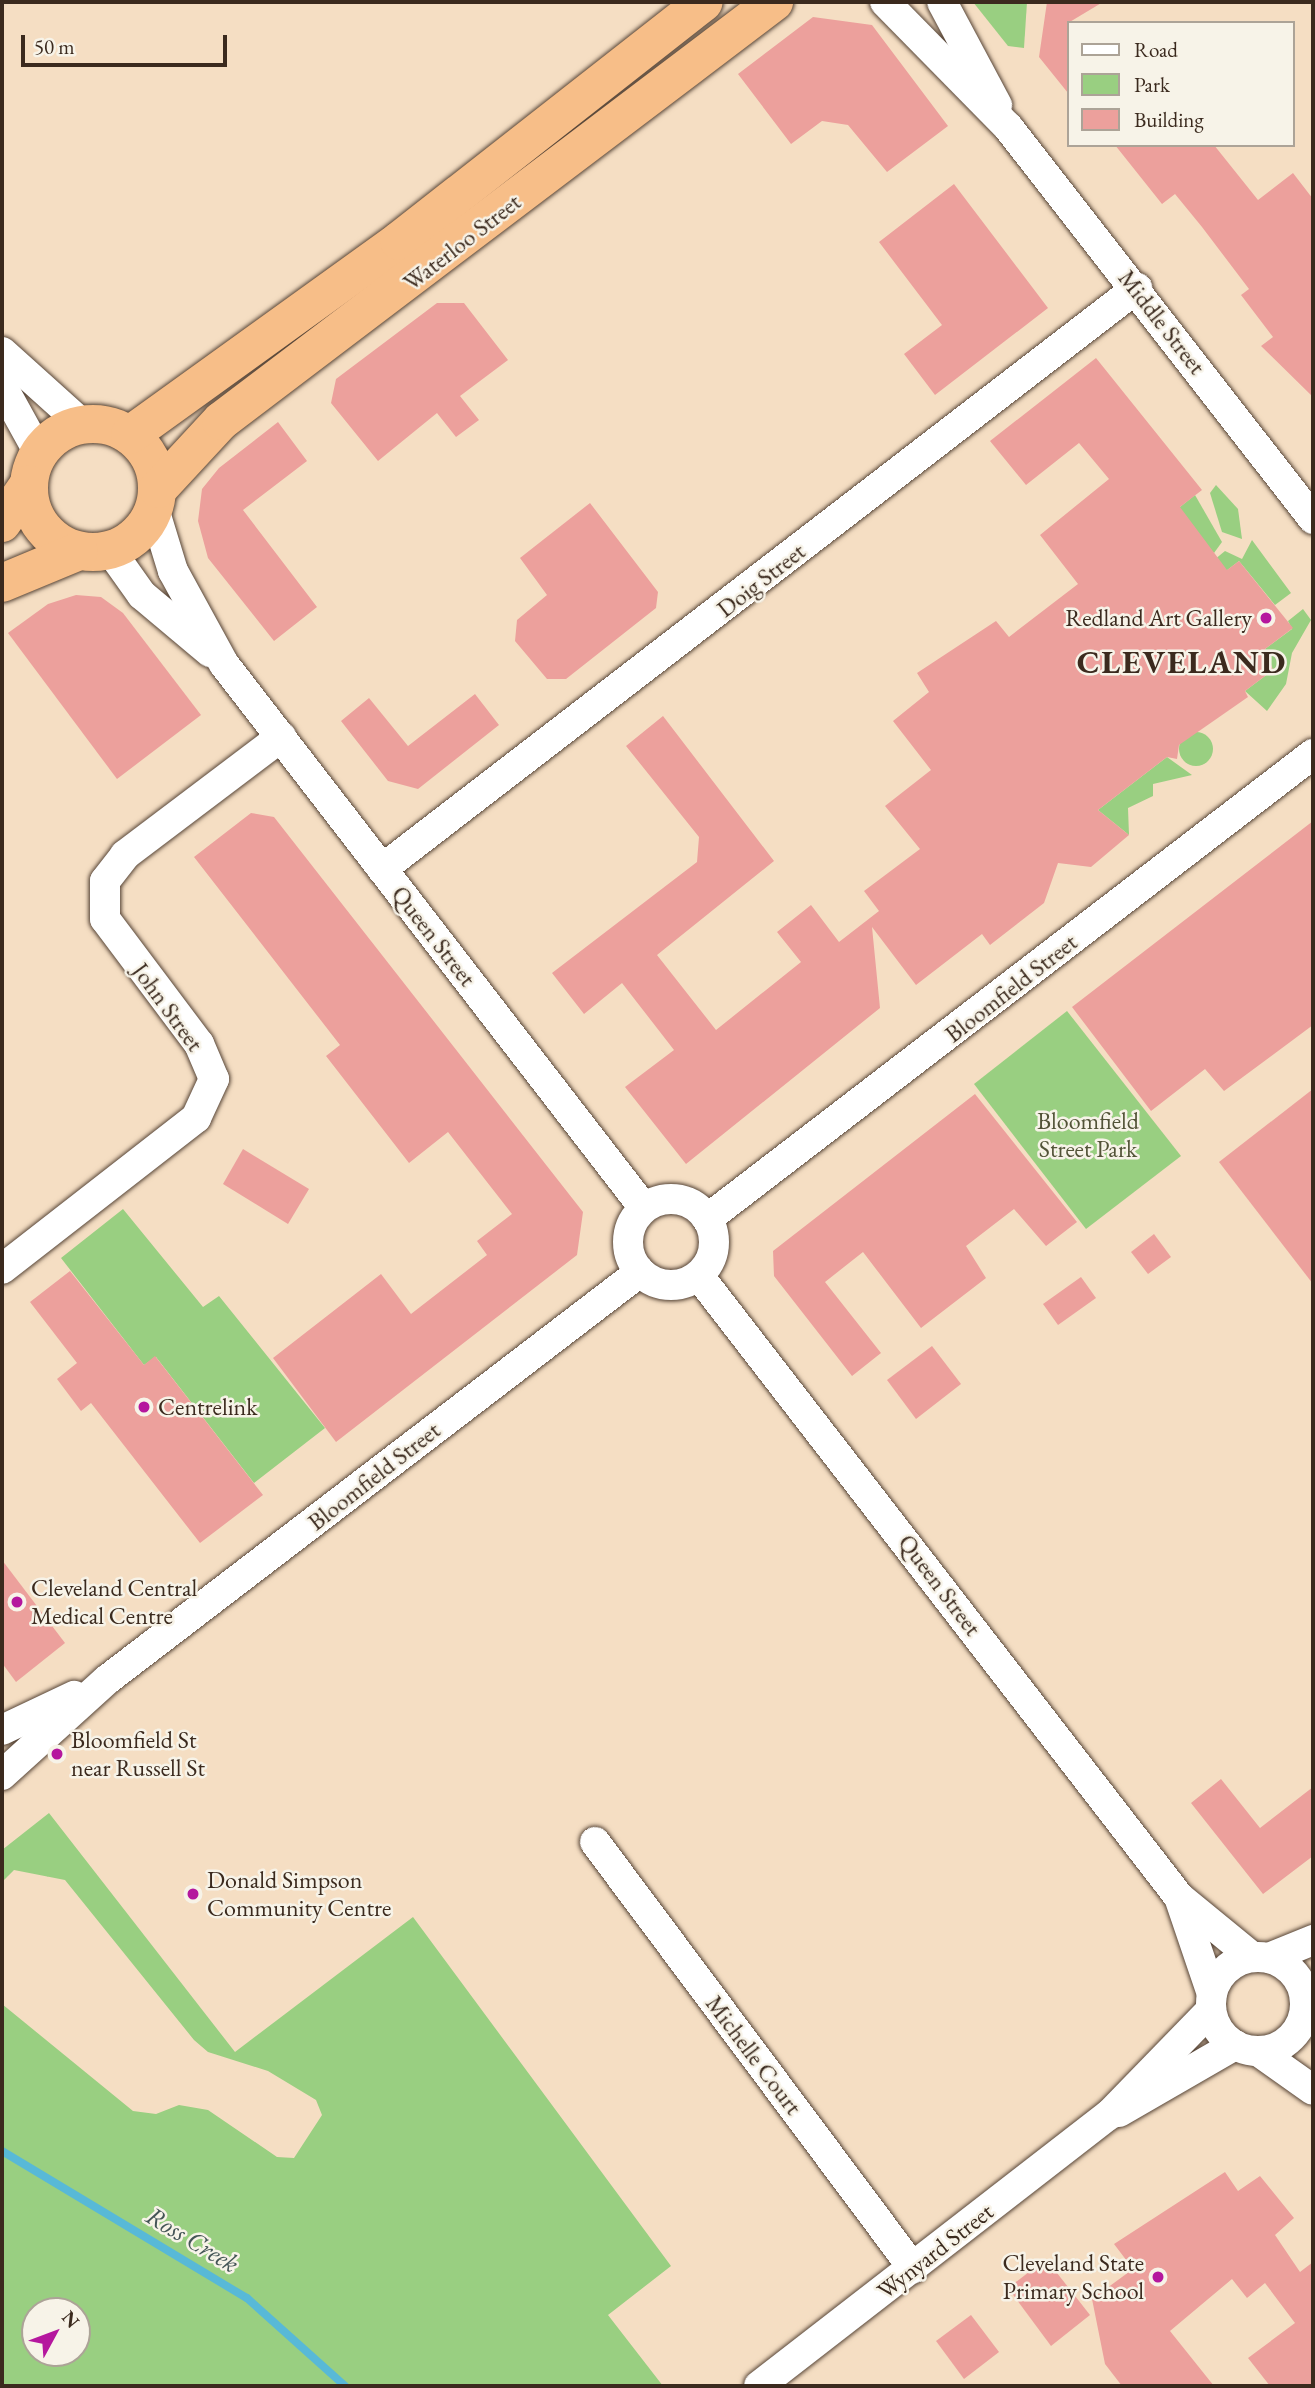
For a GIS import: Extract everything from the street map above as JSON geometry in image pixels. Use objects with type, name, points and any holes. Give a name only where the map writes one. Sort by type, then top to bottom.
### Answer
[{"type":"highway","name":"Waterloo Street","points":[[130,435],[399,241],[704,2]]},
{"type":"highway","name":"Waterloo Street","points":[[156,499],[221,421],[774,2]]},
{"type":"highway","points":[[2,523],[50,439],[82,424],[130,435],[154,468],[156,499],[144,528],[94,551],[2,583]]},
{"type":"highway","points":[[34,469],[37,519],[94,551]]},
{"type":"street","name":"Middle Street","points":[[885,2],[1008,127],[1137,289],[1313,519]]},
{"type":"street","name":"Middle Street","points":[[942,2],[1008,127]]},
{"type":"street","name":"Doig Street","points":[[382,869],[1137,289]]},
{"type":"street","points":[[2,352],[82,424]]},
{"type":"street","points":[[2,386],[34,469]]},
{"type":"street","name":"Queen Street","points":[[156,499],[173,571],[224,664],[644,1208]]},
{"type":"street","name":"Queen Street","points":[[94,551],[224,664]]},
{"type":"street","name":"John Street","points":[[2,1269],[196,1118],[214,1079],[199,1044],[105,919],[105,881],[125,855],[281,737]]},
{"type":"street","name":"Bloomfield Street","points":[[707,1219],[1313,754]]},
{"type":"street","points":[[685,1201],[707,1219],[715,1243],[699,1276],[662,1285],[639,1272],[629,1232],[644,1208],[685,1201]]},
{"type":"street","name":"Bloomfield Street","points":[[2,1775],[108,1679],[639,1272]]},
{"type":"street","name":"Queen Street","points":[[699,1276],[1179,1896],[1261,1957]]},
{"type":"street","name":"Bloomfield Street","points":[[2,1730],[108,1679]]},
{"type":"street","name":"Michelle Court","points":[[595,1842],[913,2268]]},
{"type":"street","name":"Queen Street","points":[[1179,1896],[1212,2002]]},
{"type":"street","points":[[1313,1940],[1226,1969],[1212,2002],[1247,2048],[1313,2090]]},
{"type":"street","points":[[1247,2048],[1286,2042],[1308,2010],[1288,1968],[1261,1957]]},
{"type":"street","name":"Wynyard Street","points":[[759,2386],[1109,2115],[1212,2002]]},
{"type":"street","name":"Wynyard Street","points":[[1109,2115],[1139,2105],[1247,2048]]},
{"type":"green space","points":[[973,2],[1027,2],[1024,48],[1008,46]]},
{"type":"green space","points":[[1216,485],[1238,509],[1242,539],[1222,532],[1210,493]]},
{"type":"green space","points":[[1195,495],[1222,542],[1214,553],[1175,511]]},
{"type":"green space","points":[[1252,540],[1291,593],[1275,605],[1239,561],[1213,581],[1203,569],[1225,551],[1242,559]]},
{"type":"green space","points":[[1303,609],[1311,620],[1292,653],[1286,684],[1267,711],[1245,691],[1273,670],[1265,649],[1292,629],[1288,621]]},
{"type":"green space","points":[[1196,732],[1208,737],[1213,749],[1208,761],[1196,766],[1184,761],[1179,749],[1184,737]]},
{"type":"green space","points":[[1167,757],[1192,775],[1153,784],[1153,796],[1128,808],[1129,835],[1098,810]]},
{"type":"green space","name":"Bloomfield Street Park","points":[[1067,1011],[1181,1156],[1086,1229],[974,1084]]},
{"type":"green space","points":[[123,1209],[203,1307],[219,1296],[325,1428],[254,1483],[156,1357],[144,1365],[61,1258]]},
{"type":"green space","points":[[49,1813],[235,2052],[413,1917],[671,2266],[608,2315],[663,2386],[2,2386],[2,2004],[133,2111],[156,2114],[179,2105],[208,2110],[277,2157],[294,2158],[322,2115],[316,2100],[268,2071],[208,2052],[194,2040],[65,1880],[14,1870],[2,1882],[2,1850]]},
{"type":"building","points":[[1047,2],[1103,2],[1071,21],[1066,21],[1066,91],[1039,57]]},
{"type":"building","points":[[813,17],[872,25],[948,126],[887,172],[848,125],[822,121],[791,144],[738,74]]},
{"type":"building","points":[[1117,147],[1216,147],[1258,200],[1293,173],[1313,199],[1313,397],[1261,346],[1273,337],[1241,295],[1249,289],[1202,227],[1175,194],[1162,204]]},
{"type":"building","points":[[954,184],[1048,308],[935,395],[904,354],[942,325],[879,242]]},
{"type":"building","points":[[437,303],[464,303],[508,360],[460,396],[479,420],[456,437],[437,413],[378,461],[331,403],[336,379]]},
{"type":"building","points":[[1096,358],[1202,490],[1180,507],[1227,570],[1239,561],[1293,628],[1265,649],[1273,670],[1245,691],[1248,697],[1179,745],[1177,759],[1167,757],[1098,810],[1129,835],[1091,867],[1058,863],[1044,903],[990,945],[982,934],[916,985],[872,927],[880,1008],[686,1164],[625,1087],[674,1050],[622,983],[584,1014],[552,973],[697,862],[699,837],[626,746],[663,716],[774,861],[657,955],[716,1030],[801,962],[777,932],[811,905],[839,942],[879,911],[864,891],[920,849],[885,806],[931,770],[893,721],[929,692],[917,673],[996,621],[1009,637],[1078,584],[1040,535],[1109,479],[1079,443],[1026,485],[990,441]]},
{"type":"building","points":[[278,422],[307,461],[243,510],[317,607],[274,641],[208,558],[198,521],[202,489],[219,468]]},
{"type":"building","points":[[590,503],[658,592],[656,608],[566,679],[547,679],[515,641],[517,620],[547,595],[520,558]]},
{"type":"building","points":[[76,595],[101,597],[123,613],[201,715],[117,779],[8,633],[48,604]]},
{"type":"building","points":[[475,694],[499,725],[418,789],[388,781],[341,721],[369,698],[408,746]]},
{"type":"building","points":[[251,813],[274,817],[583,1212],[577,1255],[336,1442],[273,1358],[381,1274],[411,1314],[487,1255],[477,1241],[512,1214],[448,1132],[409,1163],[326,1056],[340,1045],[194,857]]},
{"type":"building","points":[[1313,821],[1313,1025],[1224,1091],[1205,1069],[1151,1111],[1072,1007]]},
{"type":"building","points":[[1313,1089],[1313,1284],[1219,1162]]},
{"type":"building","points":[[975,1094],[1077,1222],[1046,1246],[1014,1209],[966,1246],[986,1278],[921,1328],[863,1252],[825,1282],[881,1353],[852,1376],[774,1276],[773,1251]]},
{"type":"building","points":[[243,1149],[309,1189],[288,1224],[223,1184]]},
{"type":"building","points":[[1154,1234],[1171,1257],[1148,1274],[1131,1252]]},
{"type":"building","name":"Centrelink","points":[[70,1271],[144,1365],[155,1356],[263,1495],[200,1543],[91,1403],[81,1411],[57,1379],[77,1363],[30,1302]]},
{"type":"building","points":[[1081,1277],[1096,1298],[1058,1325],[1043,1304]]},
{"type":"building","points":[[932,1346],[961,1384],[916,1419],[887,1380]]},
{"type":"building","name":"Cleveland Central Medical Centre","points":[[2,1560],[65,1643],[16,1682],[2,1663]]},
{"type":"building","points":[[1221,1779],[1260,1828],[1313,1787],[1313,1856],[1263,1894],[1191,1803]]},
{"type":"building","points":[[1225,2172],[1238,2191],[1260,2176],[1294,2218],[1275,2235],[1300,2272],[1313,2262],[1313,2386],[1270,2386],[1248,2358],[1295,2323],[1265,2283],[1247,2298],[1232,2279],[1170,2331],[1214,2386],[1122,2386],[1105,2364],[1092,2299],[1133,2269],[1114,2244]]},
{"type":"building","points":[[1046,2259],[1090,2315],[1051,2346],[1008,2288]]},
{"type":"building","points":[[971,2315],[999,2352],[964,2379],[936,2341]]},
{"type":"waterway","name":"Ross Creek","points":[[2,2151],[247,2298],[345,2386]]},
{"type":"place","name":"Redland Art Gallery","points":[[1266,618]]},
{"type":"place","name":"Centrelink","points":[[144,1407]]},
{"type":"place","name":"Cleveland Central Medical Centre","points":[[17,1602]]},
{"type":"place","name":"Bloomfield St near Russell St","points":[[57,1754]]},
{"type":"place","name":"Donald Simpson Community Centre","points":[[193,1894]]},
{"type":"place","name":"Cleveland State Primary School","points":[[1158,2277]]},
{"type":"district","name":"CLEVELAND","points":[[1182,662]]}]
